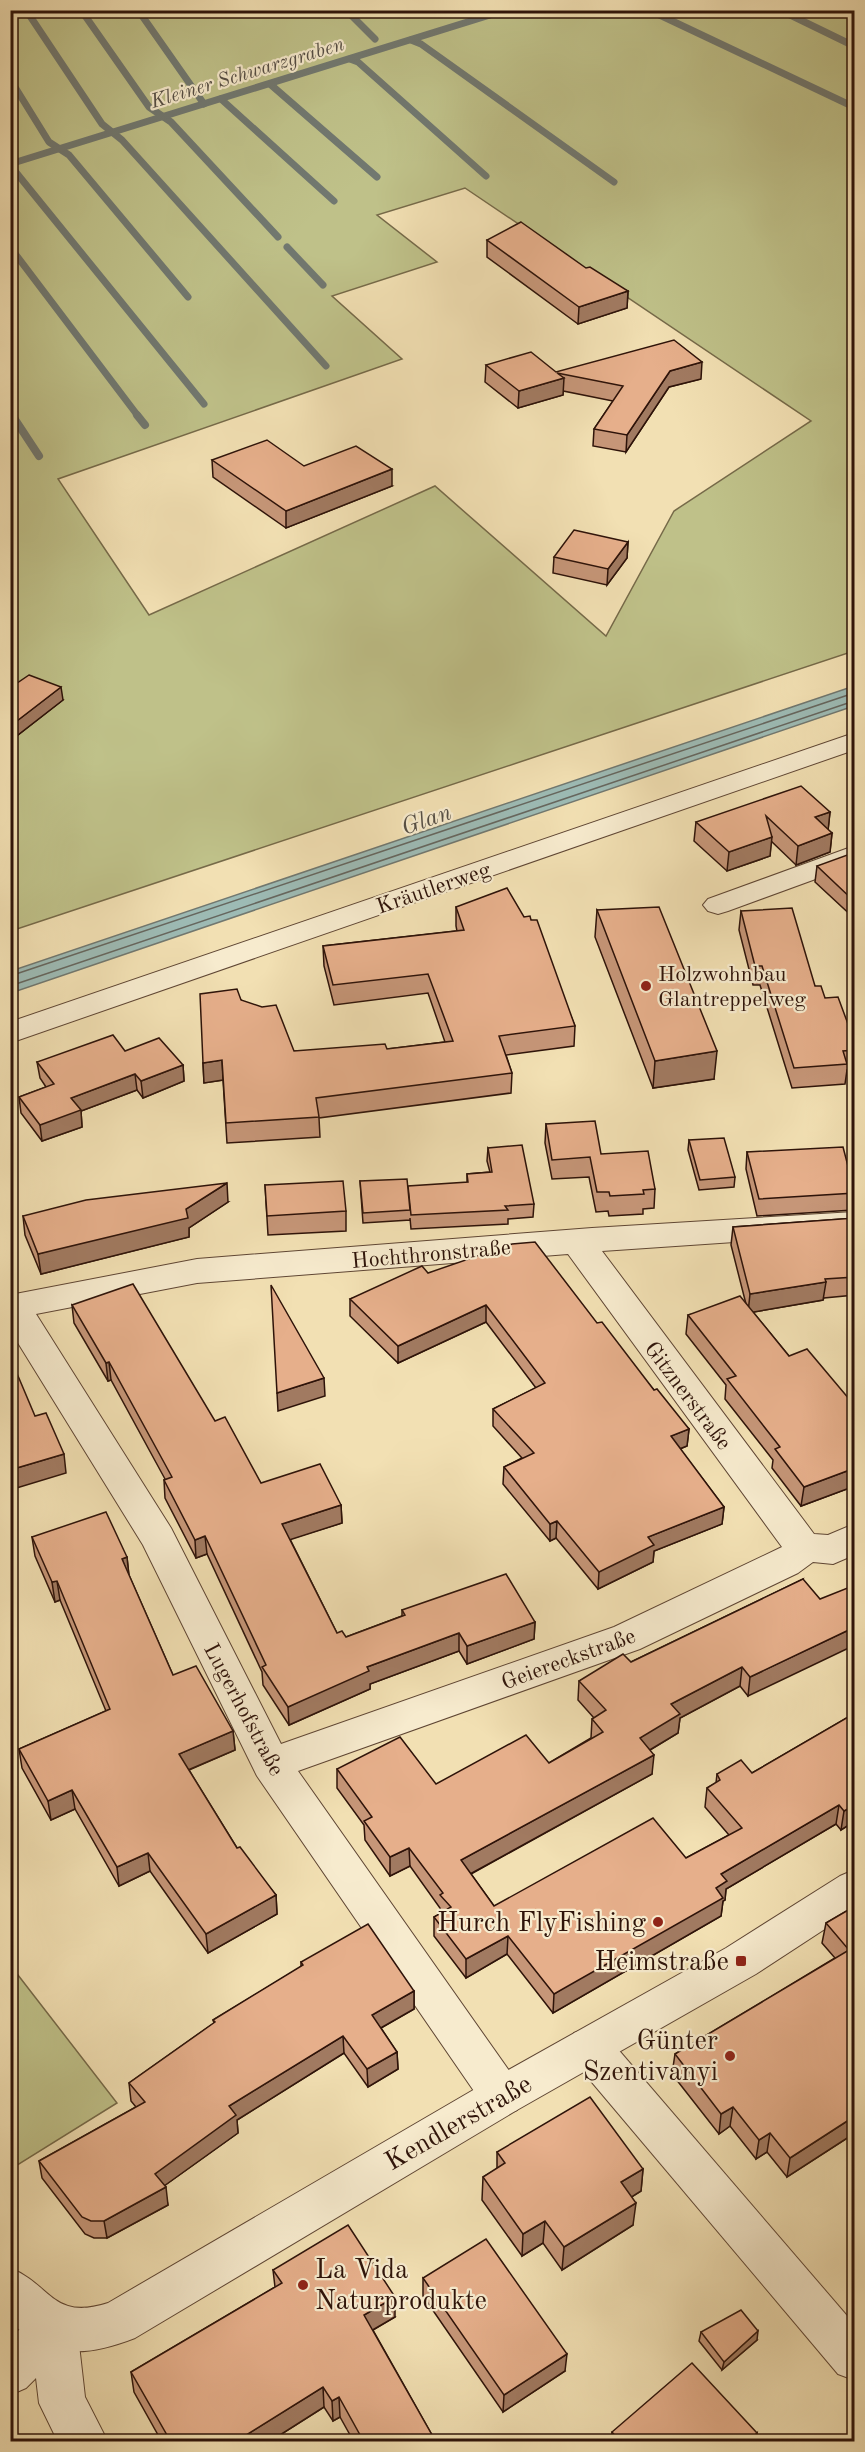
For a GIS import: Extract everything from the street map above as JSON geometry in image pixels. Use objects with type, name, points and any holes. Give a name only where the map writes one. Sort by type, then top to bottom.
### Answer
[{"type":"street","name":"Kräutlerweg","points":[[10,1033],[855,741]]},
{"type":"street","points":[[718,905],[855,855]]},
{"type":"street","name":"Hochthronstraße","points":[[12,1306],[197,1271],[855,1223]]},
{"type":"street","name":"Gitznerstraße","points":[[576,1242],[803,1546]]},
{"type":"street","name":"Lugerhofstraße","points":[[12,1306],[158,1538],[271,1764],[502,2096]]},
{"type":"street","points":[[803,1546],[833,1550],[855,1538]]},
{"type":"street","name":"Geiereckstraße","points":[[271,1764],[627,1638],[785,1563],[798,1555],[803,1546]]},
{"type":"street","name":"Kendlerstraße","points":[[54,2327],[99,2330],[119,2322],[502,2096],[741,1961],[855,1888]]},
{"type":"street","points":[[589,2046],[855,2358]]},
{"type":"street","points":[[10,2290],[37,2317],[54,2327]]},
{"type":"street","points":[[10,2372],[54,2327]]},
{"type":"street","points":[[54,2327],[62,2403],[85,2442]]},
{"type":"green space","points":[[10,11],[854,11],[854,651],[11,931]],"holes":[[[465,188],[811,421],[674,511],[606,636],[435,486],[149,615],[58,479],[402,359],[332,296],[437,262],[377,215]]]},
{"type":"green space","points":[[11,1966],[117,2103],[11,2169]]},
{"type":"water","points":[[854,686],[854,706],[11,993],[11,971]]},
{"type":"building","points":[[521,222],[586,268],[590,267],[628,291],[579,307],[487,240]]},
{"type":"building","points":[[674,340],[702,362],[670,371],[627,435],[594,429],[623,386],[557,373],[564,378],[519,391],[486,365],[531,352],[556,372]]},
{"type":"building","points":[[267,440],[304,466],[356,446],[392,469],[286,511],[212,460]]},
{"type":"building","points":[[574,530],[628,542],[608,569],[554,557]]},
{"type":"building","points":[[29,675],[61,687],[13,724],[10,723],[10,688]]},
{"type":"building","points":[[801,786],[830,812],[815,817],[832,833],[798,846],[766,816],[772,837],[729,852],[696,822]]},
{"type":"building","points":[[850,854],[855,858],[855,902],[817,866]]},
{"type":"building","points":[[507,888],[524,917],[530,916],[531,920],[537,920],[575,1026],[499,1036],[512,1073],[316,1098],[319,1117],[226,1123],[222,1060],[203,1063],[200,994],[237,989],[241,1000],[262,1007],[276,1005],[294,1051],[385,1044],[387,1049],[453,1041],[428,974],[333,985],[323,946],[464,930],[456,907]]},
{"type":"building","name":"Holzwohnbau Glantreppelweg","points":[[659,907],[717,1051],[655,1061],[597,910]]},
{"type":"building","points":[[792,908],[815,986],[821,986],[825,998],[838,997],[855,1043],[855,1050],[843,1051],[847,1064],[794,1068],[762,966],[755,966],[741,911]]},
{"type":"building","points":[[113,1035],[125,1051],[159,1038],[183,1065],[141,1081],[135,1074],[71,1098],[81,1110],[40,1125],[19,1097],[54,1084],[37,1062]]},
{"type":"building","points":[[851,1108],[855,1108],[855,1121]]},
{"type":"building","points":[[595,1121],[601,1154],[648,1151],[655,1189],[643,1190],[644,1194],[610,1196],[609,1192],[597,1192],[590,1157],[552,1160],[546,1124]]},
{"type":"building","points":[[724,1138],[735,1177],[700,1180],[689,1140]]},
{"type":"building","points":[[522,1145],[534,1204],[505,1206],[508,1210],[411,1215],[408,1186],[468,1182],[467,1174],[492,1172],[488,1148]]},
{"type":"building","points":[[843,1147],[855,1193],[759,1199],[747,1152]]},
{"type":"building","points":[[407,1179],[410,1210],[363,1213],[360,1181]]},
{"type":"building","points":[[343,1181],[346,1211],[267,1216],[265,1185]]},
{"type":"building","points":[[227,1183],[186,1209],[188,1218],[38,1254],[23,1216],[86,1200]]},
{"type":"building","points":[[855,1218],[855,1277],[825,1279],[826,1282],[750,1294],[733,1227]]},
{"type":"building","points":[[535,1242],[597,1323],[602,1322],[654,1390],[657,1389],[689,1429],[671,1436],[724,1507],[648,1537],[654,1545],[599,1572],[557,1521],[550,1524],[504,1467],[534,1453],[493,1409],[545,1383],[486,1305],[398,1346],[350,1299],[422,1266],[428,1273],[512,1244]]},
{"type":"building","points":[[133,1284],[215,1421],[225,1417],[261,1483],[320,1464],[341,1505],[282,1524],[337,1633],[342,1631],[346,1637],[405,1615],[402,1610],[506,1574],[535,1622],[467,1646],[459,1633],[367,1667],[369,1671],[288,1707],[262,1667],[266,1665],[205,1536],[195,1540],[164,1480],[172,1477],[109,1362],[106,1363],[72,1305]]},
{"type":"building","points":[[271,1285],[324,1378],[277,1393]]},
{"type":"building","points":[[740,1296],[789,1356],[807,1349],[855,1406],[855,1468],[804,1487],[775,1449],[780,1447],[727,1379],[736,1376],[688,1315]]},
{"type":"building","points":[[10,1357],[35,1416],[46,1413],[64,1454],[10,1470]]},
{"type":"building","points":[[106,1512],[127,1557],[122,1559],[173,1675],[196,1666],[233,1731],[179,1754],[237,1848],[240,1847],[276,1895],[206,1934],[148,1853],[117,1867],[72,1790],[48,1801],[19,1749],[110,1709],[57,1581],[52,1582],[32,1537]]},
{"type":"building","points":[[803,1579],[820,1599],[855,1585],[855,1627],[750,1677],[742,1667],[671,1704],[680,1714],[640,1738],[654,1755],[461,1860],[494,1906],[653,1818],[686,1858],[742,1828],[707,1788],[720,1780],[717,1774],[741,1760],[752,1773],[855,1713],[855,1805],[844,1811],[839,1805],[721,1874],[727,1881],[716,1888],[723,1898],[554,1994],[508,1936],[466,1959],[434,1917],[451,1907],[440,1895],[443,1893],[409,1848],[390,1857],[364,1821],[372,1817],[337,1769],[400,1737],[436,1784],[526,1735],[549,1763],[603,1732],[592,1719],[606,1710],[579,1681],[623,1654],[631,1662]]},
{"type":"building","points":[[855,1906],[855,2077],[851,2080],[855,2084],[855,2116],[790,2158],[770,2133],[759,2140],[733,2107],[721,2114],[675,2054],[849,1950],[826,1923]]},
{"type":"building","points":[[368,1924],[414,1991],[372,2015],[397,2052],[367,2069],[343,2036],[229,2106],[236,2115],[155,2174],[166,2187],[104,2221],[91,2221],[82,2217],[39,2161],[145,2102],[129,2083],[215,2022],[213,2020],[303,1965],[301,1962]]},
{"type":"building","points":[[590,2097],[643,2169],[621,2182],[636,2203],[564,2247],[545,2221],[523,2234],[483,2177],[505,2163],[497,2152]]},
{"type":"building","points":[[348,2225],[395,2297],[364,2315],[436,2442],[364,2442],[339,2397],[332,2401],[323,2387],[235,2442],[171,2442],[131,2372],[282,2283],[273,2270]]},
{"type":"building","points":[[486,2239],[567,2354],[504,2395],[423,2278]]},
{"type":"building","points":[[741,2310],[758,2331],[724,2362],[701,2332]]},
{"type":"building","points":[[692,2363],[757,2433],[747,2442],[620,2442],[612,2432]]},
{"type":"building","points":[[25,2436],[28,2442],[15,2442]]},
{"type":"waterway","points":[[26,10],[102,124],[112,132]]},
{"type":"waterway","points":[[81,10],[149,107],[163,117]]},
{"type":"waterway","points":[[138,10],[204,104]]},
{"type":"waterway","points":[[346,10],[375,39]]},
{"type":"waterway","name":"Kleiner Schwarzgraben","points":[[204,104],[506,10]]},
{"type":"waterway","points":[[649,10],[854,107]]},
{"type":"waterway","points":[[780,10],[854,46]]},
{"type":"waterway","points":[[411,40],[421,44],[614,182]]},
{"type":"waterway","points":[[350,59],[358,62],[486,176]]},
{"type":"waterway","points":[[10,79],[49,142],[59,149]]},
{"type":"waterway","points":[[270,84],[377,177]]},
{"type":"waterway","points":[[221,99],[334,201]]},
{"type":"waterway","name":"Kleiner Schwarzgraben","points":[[163,117],[204,104]]},
{"type":"waterway","name":"Kleiner Schwarzgraben","points":[[112,132],[163,117]]},
{"type":"waterway","points":[[163,117],[171,122],[278,237]]},
{"type":"waterway","name":"Kleiner Schwarzgraben","points":[[59,149],[112,132]]},
{"type":"waterway","points":[[112,132],[122,140],[326,366]]},
{"type":"waterway","name":"Kleiner Schwarzgraben","points":[[10,164],[59,149]]},
{"type":"waterway","points":[[59,149],[69,155],[188,297]]},
{"type":"waterway","points":[[10,165],[204,404]]},
{"type":"waterway","points":[[10,247],[138,416]]},
{"type":"waterway","points":[[287,247],[323,285]]},
{"type":"waterway","points":[[10,411],[13,416]]},
{"type":"waterway","points":[[12,415],[39,456]]},
{"type":"waterway","points":[[137,415],[145,425]]},
{"type":"place","name":"Holzwohnbau Glantreppelweg","points":[[646,986]]},
{"type":"place","name":"Hurch FlyFishing","points":[[658,1922]]},
{"type":"place","name":"Heimstraße","points":[[741,1961]]},
{"type":"place","name":"Günter Szentivanyi","points":[[730,2056]]},
{"type":"place","name":"La Vida Naturprodukte","points":[[303,2285]]},
{"type":"water label","name":"Glan","points":[[426,819]]}]
